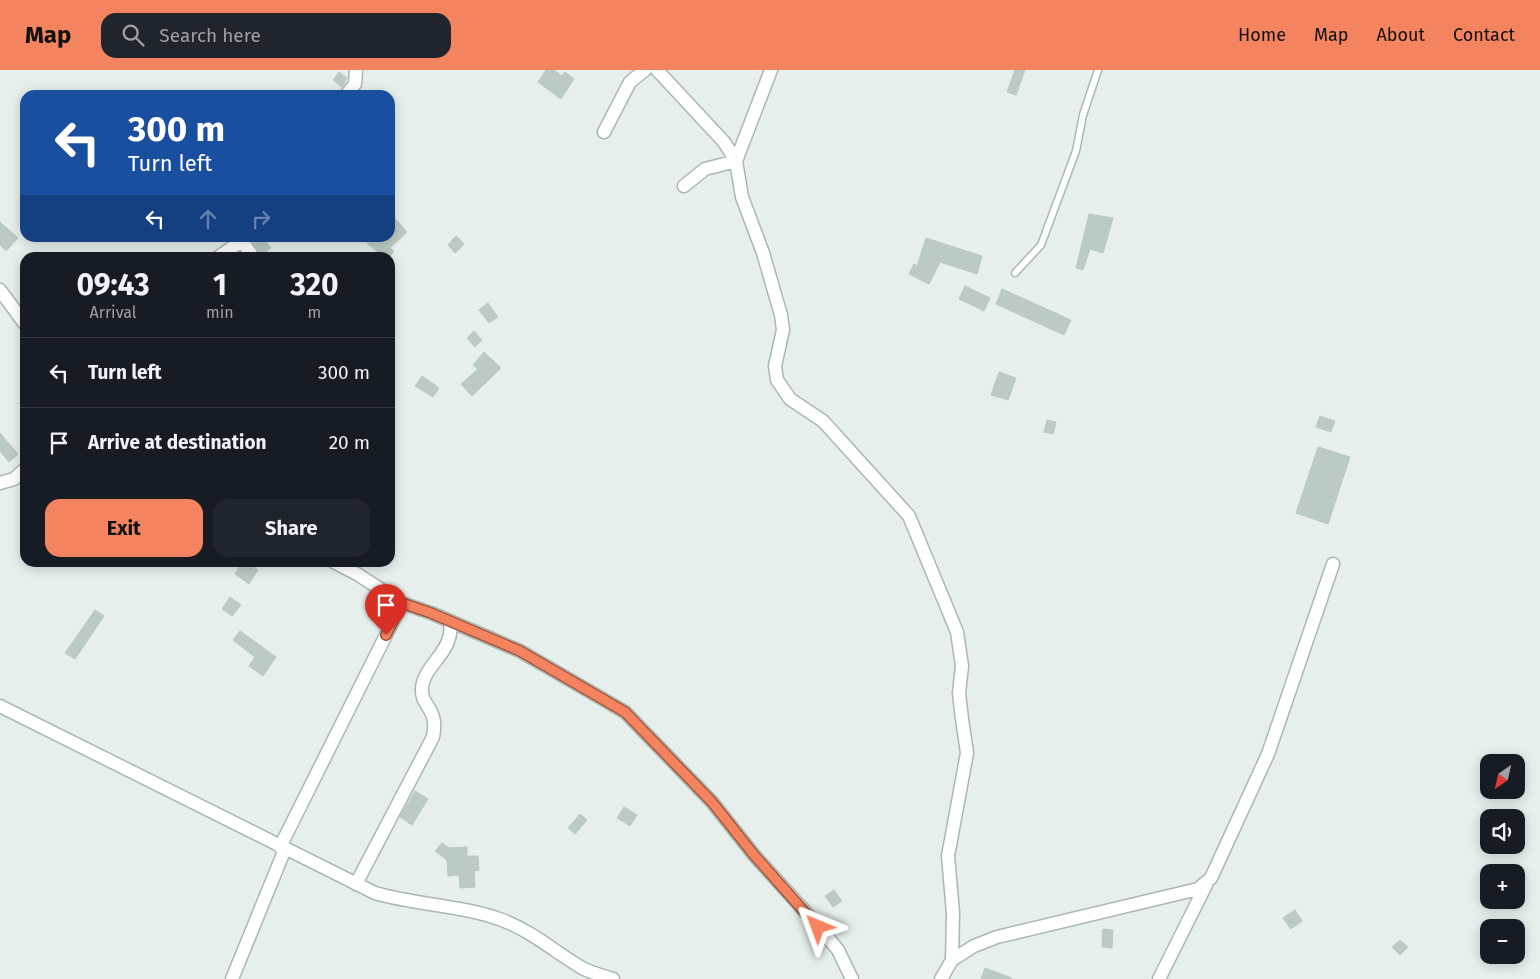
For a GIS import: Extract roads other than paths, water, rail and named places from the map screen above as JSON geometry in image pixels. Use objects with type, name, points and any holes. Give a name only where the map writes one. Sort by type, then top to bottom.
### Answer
[{"type":"street","points":[[350,90],[354,84],[356,70]]},
{"type":"street","points":[[604,132],[630,82],[645,70]]},
{"type":"street","points":[[657,70],[724,142],[736,160],[742,197],[763,254],[781,315],[783,330],[775,366],[781,389],[790,399],[823,421],[909,516],[957,632],[962,666],[959,693],[967,753],[948,856],[953,913],[952,960]]},
{"type":"street","points":[[736,160],[770,70]]},
{"type":"street","points":[[684,186],[705,169],[736,160]]},
{"type":"street","points":[[226,252],[240,242]]},
{"type":"street","points":[[0,290],[20,317]]},
{"type":"street","points":[[0,483],[14,479],[20,474]]},
{"type":"street","points":[[940,979],[952,960],[974,946],[997,937],[1198,889],[1212,878],[1239,823],[1268,754],[1333,564]]},
{"type":"street","points":[[344,567],[402,603],[520,651],[625,712],[712,802],[754,855],[838,950],[852,979]]},
{"type":"street","points":[[232,979],[282,848],[402,603]]},
{"type":"street","points":[[356,884],[433,737],[436,724],[433,711],[424,698],[422,690],[424,679],[449,638],[451,622]]},
{"type":"street","points":[[0,706],[375,893],[404,901],[500,919],[523,929],[585,969],[612,979]]},
{"type":"street","points":[[1159,979],[1206,884]]},
{"type":"lane","points":[[1015,273],[1041,245],[1076,151],[1083,116],[1098,70]]}]
